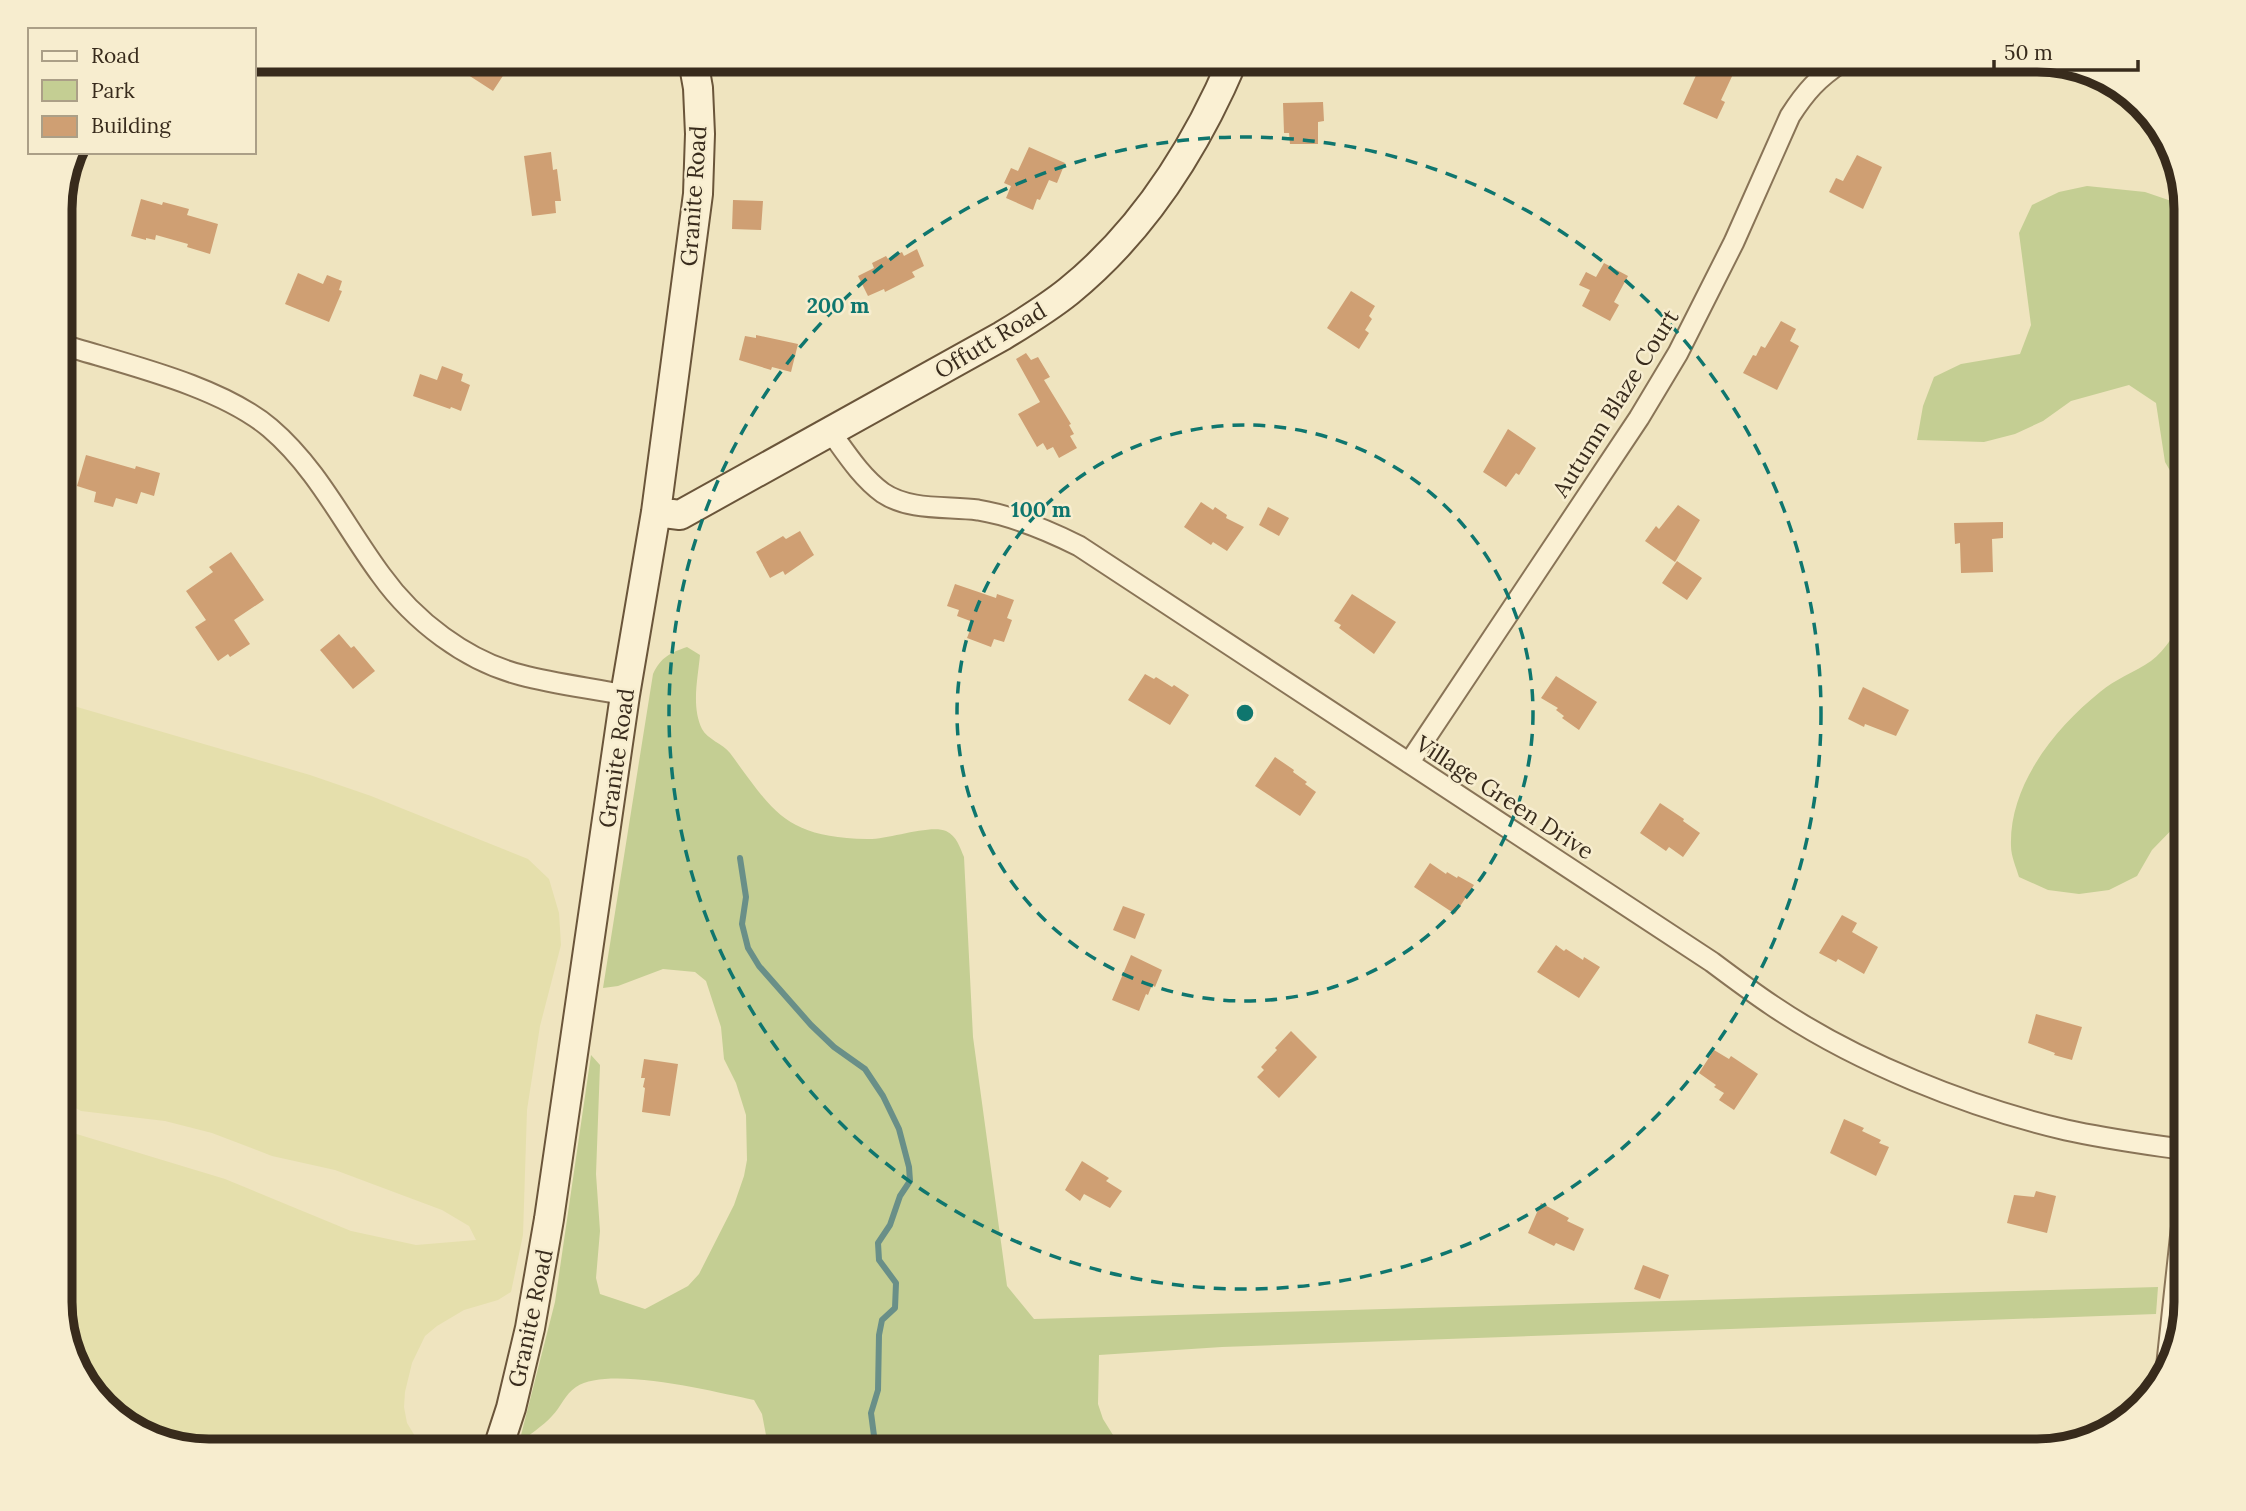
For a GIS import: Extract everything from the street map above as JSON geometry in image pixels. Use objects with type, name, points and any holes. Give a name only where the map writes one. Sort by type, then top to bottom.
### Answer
[{"type":"street","name":"Granite Road","points":[[500,1439],[530,1328],[550,1219],[625,695],[656,512],[698,194],[700,134],[695,72]]},
{"type":"street","name":"Offutt Road","points":[[656,512],[680,515],[1019,326],[1049,306],[1093,270],[1133,227],[1171,177],[1207,117],[1228,72]]},
{"type":"street","name":"Autumn Blaze Court","points":[[1409,763],[1639,418],[1706,301],[1790,117],[1804,94],[1827,72]]},
{"type":"street","points":[[72,348],[194,387],[239,407],[270,428],[321,483],[381,576],[407,606],[459,648],[519,675],[625,695]]},
{"type":"street","name":"Village Green Drive","points":[[831,431],[861,473],[885,494],[919,506],[978,510],[1014,518],[1079,546],[1712,962],[1774,1007],[1850,1050],[1938,1089],[2025,1118],[2064,1129],[2174,1148]]},
{"type":"street","points":[[2169,1340],[2174,1297]]},
{"type":"shaded area","points":[[72,706],[310,775],[371,796],[528,859],[549,879],[559,913],[561,945],[540,1026],[527,1110],[523,1235],[511,1292],[498,1300],[464,1310],[425,1336],[412,1363],[405,1392],[407,1423],[417,1439],[191,1438],[165,1432],[125,1411],[100,1386],[90,1371],[74,1329],[72,1133],[225,1179],[351,1231],[416,1245],[476,1240],[469,1226],[442,1210],[335,1170],[272,1156],[212,1133],[165,1121],[81,1111],[72,1106]]},
{"type":"green space","points":[[2087,186],[2145,192],[2174,202],[2174,477],[2165,462],[2156,403],[2129,385],[2071,401],[2043,421],[2015,434],[1984,442],[1917,440],[1923,406],[1934,377],[1961,364],[2020,354],[2031,325],[2019,233],[2032,205],[2059,192]]},
{"type":"green space","points":[[2174,634],[2174,827],[2152,850],[2137,876],[2109,890],[2079,894],[2048,890],[2019,877],[2011,850],[2012,823],[2026,780],[2038,760],[2083,706],[2106,687],[2145,665],[2162,651]]},
{"type":"green space","points":[[687,647],[700,655],[696,702],[702,729],[730,753],[771,806],[785,818],[800,827],[840,837],[875,839],[939,829],[950,833],[958,842],[964,857],[973,1037],[1007,1286],[1034,1319],[2158,1287],[2156,1314],[1222,1347],[1099,1355],[1098,1404],[1103,1419],[1116,1439],[767,1439],[762,1414],[754,1400],[662,1382],[612,1379],[591,1381],[576,1387],[548,1420],[524,1439],[520,1439],[555,1302],[591,1055],[600,1065],[596,1174],[600,1231],[596,1278],[600,1294],[645,1309],[688,1286],[699,1274],[734,1205],[744,1176],[747,1160],[746,1115],[736,1083],[724,1059],[721,1027],[706,981],[695,972],[663,969],[618,986],[603,988],[653,674],[659,663]]},
{"type":"building","points":[[464,72],[505,72],[493,91]]},
{"type":"building","points":[[1698,72],[1734,72],[1721,100],[1725,102],[1717,119],[1683,104]]},
{"type":"building","points":[[1323,102],[1324,121],[1318,122],[1318,144],[1290,144],[1289,133],[1284,133],[1283,103]]},
{"type":"building","points":[[1029,147],[1065,163],[1057,183],[1049,180],[1033,210],[1006,198],[1011,186],[1004,183],[1011,168],[1018,171]]},
{"type":"building","points":[[551,152],[553,170],[557,169],[561,201],[555,201],[556,213],[532,216],[524,156]]},
{"type":"building","points":[[1857,155],[1882,167],[1863,209],[1829,192],[1836,178],[1843,181]]},
{"type":"building","points":[[141,199],[189,209],[187,215],[218,224],[210,254],[187,247],[188,244],[156,235],[155,240],[131,236]]},
{"type":"building","points":[[733,200],[763,201],[761,230],[732,229]]},
{"type":"building","points":[[917,249],[924,266],[912,272],[915,277],[885,292],[884,289],[868,296],[858,276],[874,268],[872,263],[886,256],[888,259],[902,252],[904,256]]},
{"type":"building","points":[[1604,263],[1628,276],[1614,302],[1619,305],[1610,321],[1582,306],[1590,290],[1579,285],[1586,272],[1596,277]]},
{"type":"building","points":[[298,273],[323,284],[327,275],[342,281],[339,290],[342,291],[329,322],[285,304]]},
{"type":"building","points":[[1351,291],[1375,306],[1369,316],[1372,319],[1365,330],[1369,333],[1359,349],[1327,328]]},
{"type":"building","points":[[1781,321],[1796,329],[1790,341],[1799,346],[1777,390],[1743,373],[1753,355],[1756,356],[1761,346],[1765,348]]},
{"type":"building","points":[[756,335],[798,344],[791,372],[772,367],[771,370],[739,360],[745,336],[756,338]]},
{"type":"building","points":[[1026,353],[1031,360],[1038,357],[1050,377],[1044,380],[1071,424],[1069,425],[1074,434],[1070,436],[1077,448],[1059,458],[1053,447],[1047,450],[1043,443],[1037,447],[1018,414],[1040,402],[1016,359]]},
{"type":"building","points":[[442,366],[463,374],[461,381],[470,385],[461,411],[413,396],[420,374],[437,380]]},
{"type":"building","points":[[1508,429],[1536,448],[1519,475],[1516,473],[1506,487],[1483,472]]},
{"type":"building","points":[[86,455],[160,473],[154,496],[141,492],[137,504],[116,498],[113,507],[94,502],[96,492],[77,486]]},
{"type":"building","points":[[1201,502],[1213,510],[1215,507],[1227,515],[1226,518],[1244,527],[1227,551],[1213,542],[1211,545],[1184,527]]},
{"type":"building","points":[[1678,505],[1700,520],[1675,562],[1645,541],[1656,526],[1659,529]]},
{"type":"building","points":[[1268,507],[1289,518],[1279,536],[1259,525]]},
{"type":"building","points":[[2003,522],[2003,538],[1992,539],[1993,572],[1961,573],[1960,543],[1955,544],[1954,523]]},
{"type":"building","points":[[800,531],[814,555],[785,575],[783,571],[770,578],[756,552],[783,536],[786,539]]},
{"type":"building","points":[[231,552],[264,600],[234,620],[250,644],[218,661],[195,627],[206,620],[186,591],[213,572],[209,567]]},
{"type":"building","points":[[1677,561],[1702,578],[1687,600],[1662,583]]},
{"type":"building","points":[[955,584],[996,598],[997,594],[1014,600],[1007,618],[1012,620],[1004,642],[994,639],[991,647],[967,638],[973,622],[957,616],[959,610],[947,606]]},
{"type":"building","points":[[1352,594],[1396,622],[1374,654],[1339,628],[1341,625],[1334,621]]},
{"type":"building","points":[[339,634],[351,648],[354,646],[375,671],[353,689],[320,650]]},
{"type":"building","points":[[1145,674],[1172,687],[1174,685],[1189,695],[1170,725],[1128,700]]},
{"type":"building","points":[[1556,676],[1597,702],[1579,730],[1562,718],[1564,716],[1556,710],[1558,708],[1541,698]]},
{"type":"building","points":[[1863,687],[1909,710],[1896,736],[1865,724],[1864,727],[1848,719]]},
{"type":"building","points":[[1275,757],[1294,770],[1293,772],[1307,782],[1305,784],[1316,792],[1300,816],[1255,786]]},
{"type":"building","points":[[1660,803],[1700,833],[1683,857],[1669,847],[1666,851],[1640,833]]},
{"type":"building","points":[[1430,863],[1446,874],[1447,872],[1457,878],[1458,876],[1474,885],[1455,914],[1414,887]]},
{"type":"building","points":[[1123,906],[1145,914],[1135,939],[1113,930]]},
{"type":"building","points":[[1842,915],[1857,923],[1852,932],[1878,947],[1864,974],[1838,959],[1836,962],[1819,953]]},
{"type":"building","points":[[1556,945],[1600,967],[1579,998],[1537,972]]},
{"type":"building","points":[[1131,955],[1162,970],[1155,987],[1152,985],[1148,995],[1146,994],[1139,1011],[1112,1000]]},
{"type":"building","points":[[2036,1014],[2082,1027],[2072,1060],[2028,1043]]},
{"type":"building","points":[[1291,1031],[1317,1057],[1279,1098],[1257,1077],[1264,1070],[1261,1067],[1277,1050],[1275,1048]]},
{"type":"building","points":[[1714,1050],[1729,1059],[1731,1056],[1758,1074],[1734,1110],[1719,1100],[1724,1093],[1699,1073]]},
{"type":"building","points":[[644,1059],[678,1064],[670,1116],[642,1112],[645,1078],[641,1078]]},
{"type":"building","points":[[1844,1119],[1864,1128],[1862,1131],[1889,1147],[1876,1176],[1830,1153]]},
{"type":"building","points":[[1082,1161],[1109,1178],[1106,1181],[1122,1191],[1110,1208],[1084,1194],[1080,1201],[1065,1190]]},
{"type":"building","points":[[2036,1191],[2056,1196],[2047,1233],[2007,1223],[2014,1195],[2034,1197]]},
{"type":"building","points":[[1541,1203],[1584,1229],[1574,1251],[1556,1243],[1554,1246],[1528,1233]]},
{"type":"building","points":[[1643,1265],[1669,1275],[1660,1299],[1634,1289]]},
{"type":"waterway","points":[[740,858],[746,897],[742,924],[748,948],[759,966],[811,1025],[834,1047],[865,1069],[883,1096],[899,1129],[909,1167],[910,1181],[900,1196],[890,1225],[878,1243],[879,1260],[896,1283],[895,1308],[882,1320],[879,1335],[878,1390],[871,1413],[874,1439]]}]
